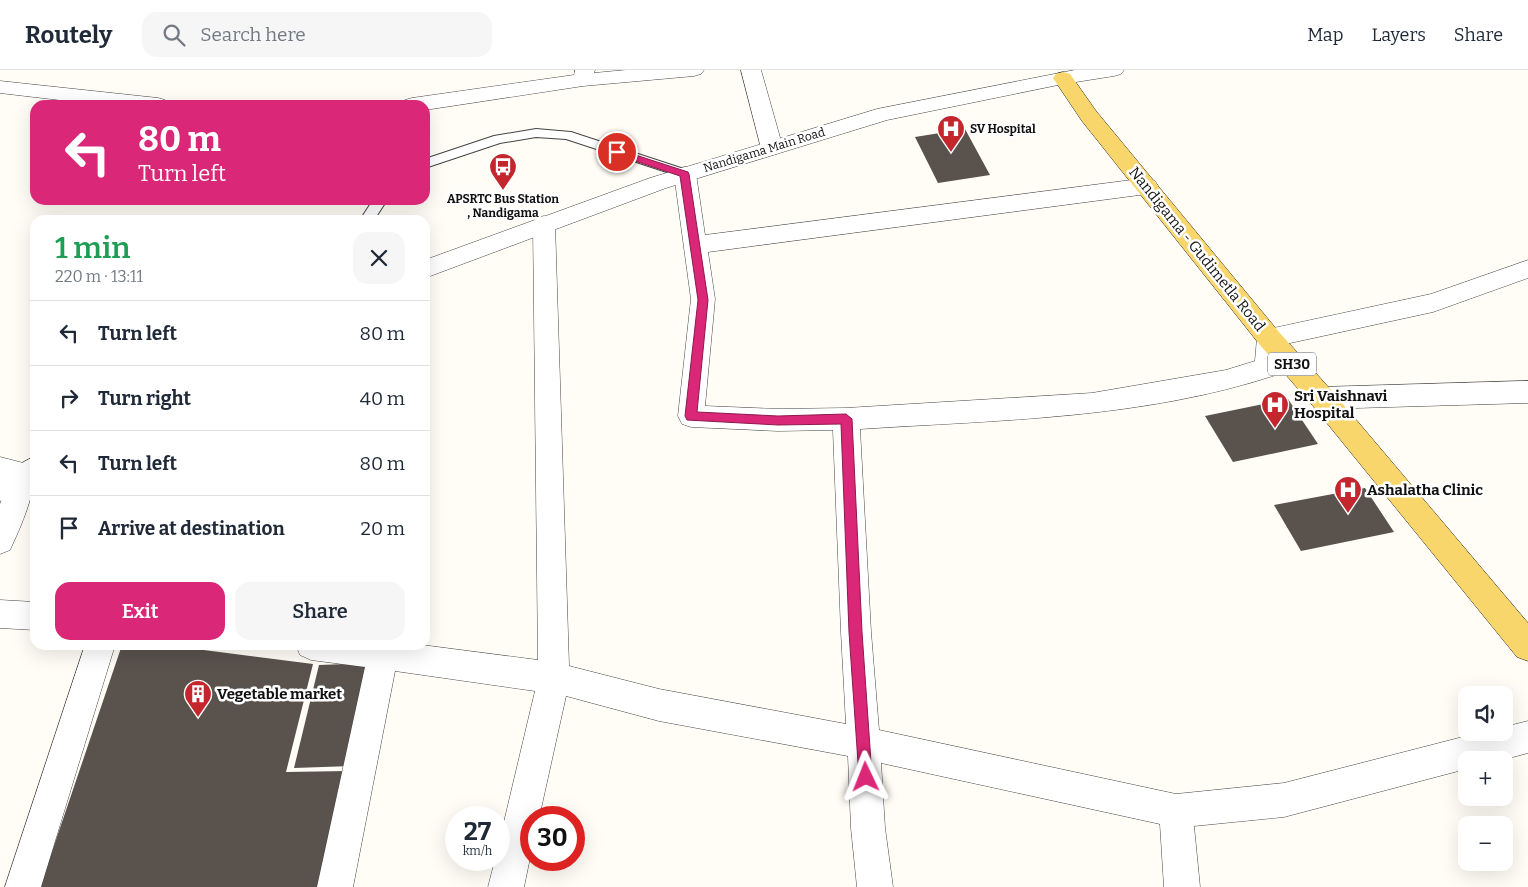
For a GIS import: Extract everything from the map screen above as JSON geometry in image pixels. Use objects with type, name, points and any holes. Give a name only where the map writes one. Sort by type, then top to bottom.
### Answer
[{"type":"main road","name":"Nandigama - Gudimetla Road","points":[[1063,78],[1090,116],[1269,338],[1322,398],[1528,646]]},
{"type":"street","points":[[430,102],[584,75],[694,70]]},
{"type":"street","points":[[751,70],[772,148]]},
{"type":"street","name":"Nandigama Main Road","points":[[430,267],[685,174],[884,114],[1063,78],[1114,70]]},
{"type":"street","points":[[0,87],[114,100]]},
{"type":"street","points":[[685,174],[703,300],[691,416],[778,420],[846,419],[1092,404],[1226,380],[1267,368],[1269,338],[1433,303],[1528,269]]},
{"type":"street","points":[[695,245],[1147,186]]},
{"type":"street","points":[[506,887],[554,678],[544,224]]},
{"type":"street","points":[[1322,398],[1528,392]]},
{"type":"street","points":[[846,419],[868,828],[875,887]]},
{"type":"street","points":[[0,489],[20,470]]},
{"type":"street","points":[[0,541],[20,470]]},
{"type":"street","points":[[0,614],[30,616]]},
{"type":"street","points":[[23,887],[98,650]]},
{"type":"street","points":[[352,650],[554,678],[659,705],[864,743],[1176,811],[1284,800],[1528,737]]},
{"type":"street","points":[[335,887],[384,654]]},
{"type":"street","points":[[1176,811],[1182,887]]},
{"type":"lane","points":[[430,162],[498,139],[536,133],[567,135],[685,174]]},
{"type":"building","points":[[965,129],[990,175],[938,183],[915,137]]},
{"type":"building","points":[[1288,399],[1318,444],[1233,462],[1205,416]]},
{"type":"building","points":[[1365,488],[1394,532],[1301,551],[1274,505]]},
{"type":"building","name":"Vegetable market","points":[[120,650],[204,650],[313,664],[286,772],[348,771],[319,887],[40,887]]},
{"type":"building","points":[[374,663],[352,766],[294,768],[319,665]]},
{"type":"place","name":"SV Hospital","points":[[951,153]]},
{"type":"place","name":"APSRTC Bus Station , Nandigama","points":[[503,191]]},
{"type":"place","name":"Sri Vaishnavi Hospital","points":[[1275,429]]},
{"type":"place","name":"Ashalatha Clinic","points":[[1348,514]]},
{"type":"place","name":"Vegetable market","points":[[198,718]]},
{"type":"route","points":[[617,152],[685,174],[703,300],[691,416],[778,420],[846,419],[856,632],[866,777]]}]
